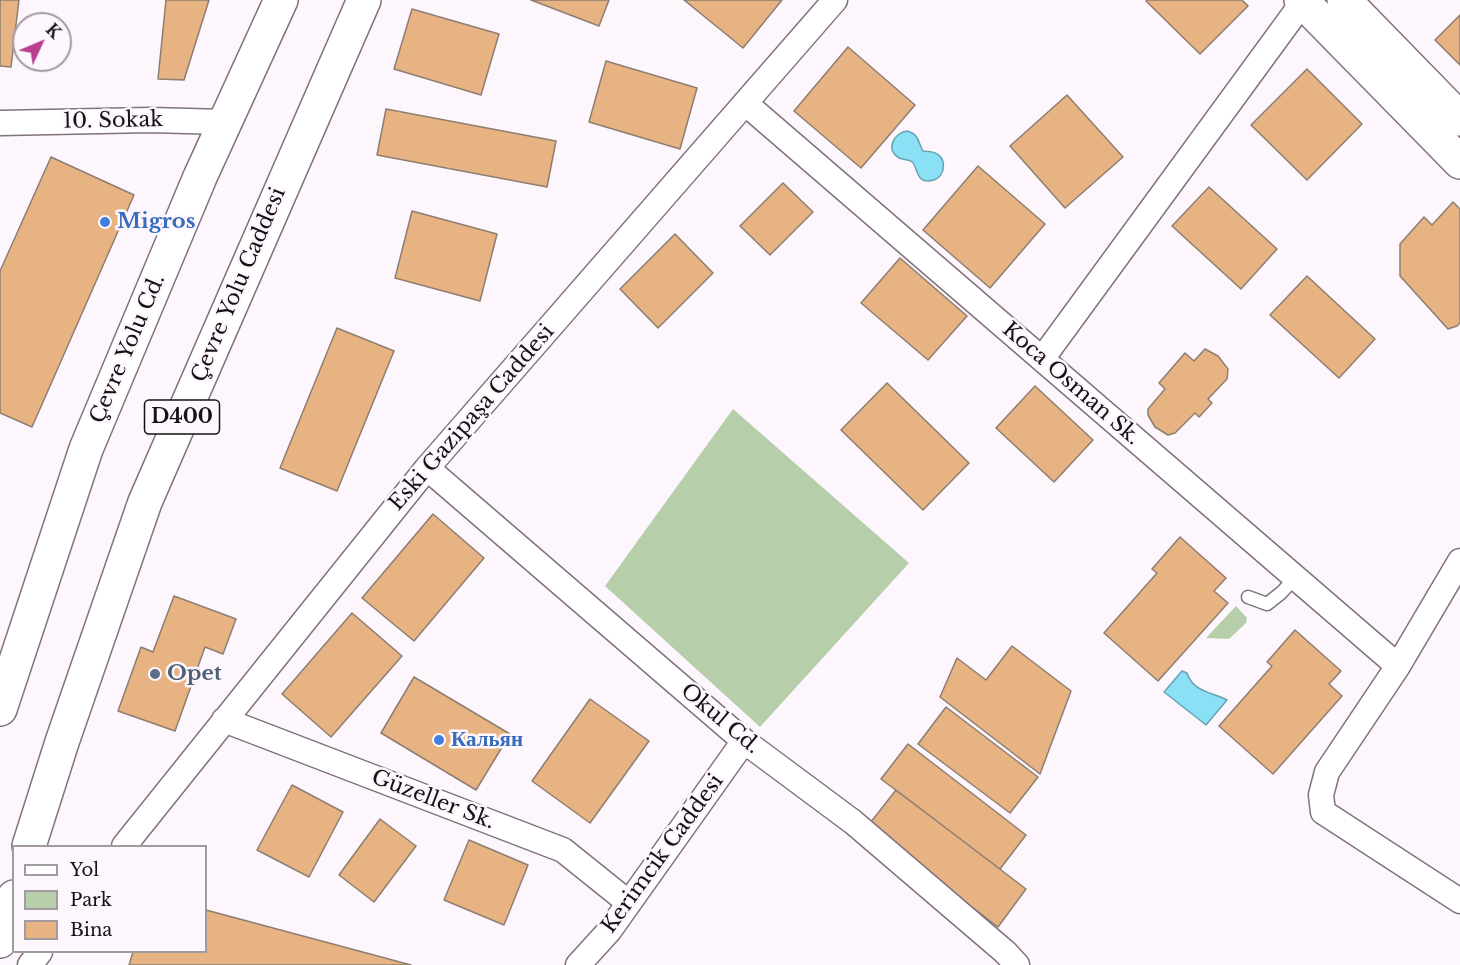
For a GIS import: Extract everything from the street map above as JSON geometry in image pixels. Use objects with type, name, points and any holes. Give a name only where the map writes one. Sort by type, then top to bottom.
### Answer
[{"type":"main road","name":"Çevre Yolu Cd.","points":[[0,708],[86,449],[200,177],[281,0]]},
{"type":"main road","name":"Çevre Yolu Caddesi","points":[[29,845],[62,742],[145,502],[364,0]]},
{"type":"main road","points":[[1344,0],[1460,119]]},
{"type":"main road","points":[[1302,1],[1460,162]]},
{"type":"main road","points":[[0,940],[12,903]]},
{"type":"street","name":"Eski Gazipaşa Caddesi","points":[[125,845],[427,468],[835,0]]},
{"type":"street","points":[[1042,359],[1302,1]]},
{"type":"street","name":"Koca Osman Sk.","points":[[745,103],[1398,666]]},
{"type":"street","name":"10. Sokak","points":[[0,123],[150,120],[225,122]]},
{"type":"street","name":"Okul Cd.","points":[[427,468],[744,741],[853,822],[1008,961]]},
{"type":"street","points":[[1460,561],[1398,666],[1327,772],[1321,795],[1323,812],[1460,901]]},
{"type":"street","name":"Güzeller Sk.","points":[[224,720],[563,850],[629,903]]},
{"type":"street","name":"Kerimcik Caddesi","points":[[578,965],[609,931],[744,741]]},
{"type":"lane","points":[[1248,597],[1267,604],[1296,578]]},
{"type":"green space","points":[[733,409],[909,563],[760,727],[605,586]]},
{"type":"green space","points":[[1236,606],[1247,618],[1246,623],[1229,639],[1206,638]]},
{"type":"water","points":[[907,131],[916,136],[923,151],[934,152],[942,160],[943,168],[938,178],[923,180],[912,162],[899,158],[895,154],[892,146],[895,138]]},
{"type":"water","points":[[1182,671],[1187,673],[1198,688],[1227,700],[1206,725],[1164,692]]},
{"type":"building","points":[[0,0],[19,0],[18,12],[12,12],[11,67],[0,66]]},
{"type":"building","points":[[166,0],[209,0],[184,80],[158,79]]},
{"type":"building","points":[[531,0],[609,0],[599,26]]},
{"type":"building","points":[[684,0],[782,0],[743,48]]},
{"type":"building","points":[[1147,0],[1242,0],[1248,6],[1200,54]]},
{"type":"building","points":[[412,9],[499,34],[481,95],[394,69]]},
{"type":"building","points":[[1460,15],[1460,65],[1435,40]]},
{"type":"building","points":[[848,47],[915,105],[861,168],[794,111]]},
{"type":"building","points":[[606,61],[697,88],[680,149],[589,122]]},
{"type":"building","points":[[1307,69],[1362,124],[1307,180],[1251,125]]},
{"type":"building","points":[[1067,95],[1123,157],[1065,208],[1010,146]]},
{"type":"building","points":[[386,109],[556,141],[547,187],[377,155]]},
{"type":"building","points":[[51,157],[134,195],[32,427],[0,413],[0,271]]},
{"type":"building","points":[[978,166],[1045,224],[990,288],[923,230]]},
{"type":"building","points":[[783,183],[813,212],[770,255],[740,226]]},
{"type":"building","points":[[1209,187],[1277,249],[1241,289],[1172,226]]},
{"type":"building","points":[[1453,202],[1460,209],[1460,323],[1448,329],[1400,276],[1400,244],[1424,217],[1432,225]]},
{"type":"building","points":[[412,211],[497,234],[480,301],[395,278]]},
{"type":"building","points":[[675,234],[713,273],[658,328],[620,289]]},
{"type":"building","points":[[900,258],[967,316],[928,360],[861,303]]},
{"type":"building","points":[[1307,276],[1375,339],[1339,378],[1270,315]]},
{"type":"building","points":[[337,328],[394,351],[337,491],[280,468]]},
{"type":"building","points":[[1205,349],[1218,356],[1228,369],[1227,379],[1208,399],[1212,403],[1199,417],[1195,413],[1175,433],[1168,435],[1155,427],[1148,415],[1148,409],[1165,389],[1159,383],[1185,353],[1194,361]]},
{"type":"building","points":[[887,383],[969,463],[923,510],[841,430]]},
{"type":"building","points":[[1035,386],[1093,440],[1054,482],[996,428]]},
{"type":"building","points":[[433,514],[484,558],[414,641],[362,598]]},
{"type":"building","points":[[1180,537],[1226,578],[1214,591],[1228,603],[1158,681],[1104,633],[1157,573],[1152,569]]},
{"type":"building","points":[[174,596],[236,619],[223,654],[205,647],[175,731],[118,711],[141,647],[153,652]]},
{"type":"building","points":[[352,613],[402,656],[331,737],[282,694]]},
{"type":"building","points":[[1295,630],[1341,671],[1329,684],[1342,696],[1273,774],[1219,726],[1272,666],[1267,662]]},
{"type":"building","points":[[1012,646],[1071,691],[1040,774],[940,697],[957,658],[986,680]]},
{"type":"building","points":[[414,677],[510,734],[476,790],[381,733]]},
{"type":"building","points":[[590,699],[649,741],[590,823],[532,781]]},
{"type":"building","points":[[946,707],[1038,777],[1010,813],[918,744]]},
{"type":"building","points":[[908,744],[1026,835],[1000,869],[881,779]]},
{"type":"building","points":[[292,785],[343,812],[309,877],[257,850]]},
{"type":"building","points":[[896,790],[1026,889],[998,927],[867,827]]},
{"type":"building","points":[[380,819],[416,846],[374,902],[339,875]]},
{"type":"building","points":[[469,840],[528,865],[504,925],[444,900]]},
{"type":"building","points":[[207,910],[411,965],[129,965],[133,953],[207,953]]},
{"type":"place","name":"Migros","points":[[105,222]]},
{"type":"place","name":"Opet","points":[[155,674]]},
{"type":"place","name":"Кальян","points":[[439,740]]}]
